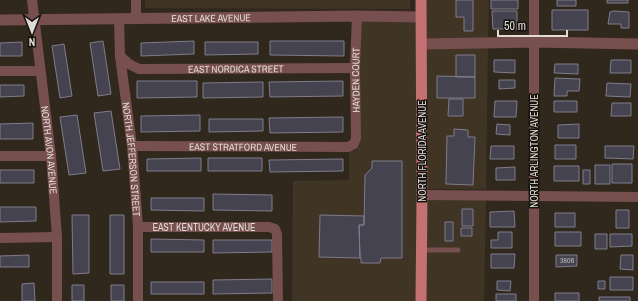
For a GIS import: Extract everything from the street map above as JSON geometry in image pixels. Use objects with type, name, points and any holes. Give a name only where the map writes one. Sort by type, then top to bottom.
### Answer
[{"type":"main road","name":"NORTH FLORIDA AVENUE","points":[[421,0],[421,301]]},
{"type":"street","name":"NORTH AVON AVENUE","points":[[32,0],[33,20],[51,156],[57,238],[57,301]]},
{"type":"street","points":[[136,0],[136,18]]},
{"type":"street","name":"NORTH ARLINGTON AVENUE","points":[[534,0],[534,301]]},
{"type":"street","name":"EAST LAKE AVENUE","points":[[0,20],[357,16],[421,17]]},
{"type":"street","name":"HAYDEN COURT","points":[[354,144],[356,138],[355,68],[357,16]]},
{"type":"street","name":"NORTH JEFFERSON STREET","points":[[119,19],[120,56],[132,146],[138,227],[138,301]]},
{"type":"street","points":[[422,44],[534,42],[638,44]]},
{"type":"street","name":"EAST NORDICA STREET","points":[[120,56],[129,64],[139,69],[355,68]]},
{"type":"street","points":[[0,71],[40,71]]},
{"type":"street","name":"EAST STRATFORD AVENUE","points":[[132,146],[348,147],[354,144]]},
{"type":"street","points":[[0,156],[51,156]]},
{"type":"street","points":[[422,194],[638,196]]},
{"type":"street","name":"EAST KENTUCKY AVENUE","points":[[138,227],[269,226],[275,229],[277,234],[278,301]]},
{"type":"street","points":[[0,238],[57,238]]},
{"type":"lane","points":[[421,250],[458,250]]},
{"type":"shaded area","points":[[145,0],[410,0],[410,9],[145,8]]},
{"type":"shaded area","points":[[426,0],[489,0],[488,38],[426,39]]},
{"type":"shaded area","points":[[361,22],[416,22],[416,301],[292,301],[293,181],[349,180],[349,152],[354,150],[356,151],[360,146]]},
{"type":"shaded area","points":[[488,48],[486,189],[427,189],[426,49]]},
{"type":"shaded area","points":[[427,200],[486,200],[484,301],[426,301]]},
{"type":"building","points":[[456,0],[473,0],[473,31],[464,31],[464,17],[456,17]]},
{"type":"building","points":[[491,0],[518,0],[518,9],[491,9]]},
{"type":"building","points":[[557,0],[576,0],[576,6],[557,6]]},
{"type":"building","points":[[607,0],[628,0],[628,3],[607,3]]},
{"type":"building","points":[[552,10],[588,10],[588,30],[552,30]]},
{"type":"building","points":[[492,11],[517,11],[517,29],[493,29]]},
{"type":"building","points":[[610,12],[629,12],[629,28],[621,28],[621,24],[608,24]]},
{"type":"building","points":[[103,41],[111,94],[98,96],[90,43]]},
{"type":"building","points":[[194,41],[194,54],[141,56],[141,43]]},
{"type":"building","points":[[270,41],[344,41],[344,56],[270,55]]},
{"type":"building","points":[[22,42],[22,56],[0,56],[0,43]]},
{"type":"building","points":[[205,42],[258,42],[258,54],[205,55]]},
{"type":"building","points":[[64,44],[72,96],[60,98],[52,46]]},
{"type":"building","points":[[456,55],[475,55],[475,77],[456,77]]},
{"type":"building","points":[[494,60],[515,60],[515,73],[494,72]]},
{"type":"building","points":[[611,60],[631,60],[631,73],[610,73]]},
{"type":"building","points":[[555,64],[578,64],[578,74],[554,73]]},
{"type":"building","points":[[437,76],[475,77],[475,98],[437,98]]},
{"type":"building","points":[[555,78],[580,79],[579,91],[567,91],[567,96],[554,96]]},
{"type":"building","points":[[499,80],[515,80],[515,88],[499,89]]},
{"type":"building","points":[[137,81],[197,81],[197,97],[137,98]]},
{"type":"building","points":[[343,81],[343,96],[270,97],[269,82]]},
{"type":"building","points":[[263,82],[263,97],[203,98],[203,83]]},
{"type":"building","points":[[607,83],[631,84],[630,97],[606,96]]},
{"type":"building","points":[[0,85],[24,85],[24,96],[0,97]]},
{"type":"building","points":[[449,99],[463,99],[463,116],[448,116]]},
{"type":"building","points":[[495,101],[517,101],[516,117],[494,117]]},
{"type":"building","points":[[554,101],[577,101],[577,112],[554,112]]},
{"type":"building","points":[[612,103],[631,103],[631,116],[611,116]]},
{"type":"building","points":[[111,111],[120,169],[103,171],[94,113]]},
{"type":"building","points":[[77,115],[86,173],[69,175],[60,117]]},
{"type":"building","points":[[200,115],[200,131],[141,132],[141,116]]},
{"type":"building","points":[[343,117],[343,132],[270,133],[269,118]]},
{"type":"building","points":[[209,119],[263,119],[263,131],[209,132]]},
{"type":"building","points":[[33,123],[33,139],[0,139],[0,124]]},
{"type":"building","points":[[497,124],[510,125],[510,135],[496,134]]},
{"type":"building","points":[[579,124],[579,138],[558,138],[558,125]]},
{"type":"building","points":[[454,129],[468,130],[468,137],[475,137],[473,185],[446,184],[447,136],[454,136]]},
{"type":"building","points":[[555,145],[576,145],[576,159],[555,159]]},
{"type":"building","points":[[491,146],[514,146],[514,159],[490,159]]},
{"type":"building","points":[[605,146],[634,146],[633,159],[605,158]]},
{"type":"building","points":[[201,158],[201,171],[147,171],[147,159]]},
{"type":"building","points":[[208,158],[262,158],[262,171],[208,171]]},
{"type":"building","points":[[343,159],[343,171],[270,172],[269,160]]},
{"type":"building","points":[[372,161],[402,161],[402,258],[381,258],[380,263],[361,263],[359,225],[364,225],[365,175],[372,168]]},
{"type":"building","points":[[612,164],[632,164],[632,183],[612,183]]},
{"type":"building","points":[[595,165],[610,165],[610,184],[595,184]]},
{"type":"building","points":[[554,166],[579,166],[579,181],[554,181]]},
{"type":"building","points":[[515,167],[515,180],[496,180],[496,168]]},
{"type":"building","points":[[0,170],[34,170],[34,183],[0,183]]},
{"type":"building","points":[[583,170],[590,170],[590,184],[583,184]]},
{"type":"building","points":[[213,194],[272,195],[272,211],[213,210]]},
{"type":"building","points":[[151,198],[204,198],[204,211],[151,210]]},
{"type":"building","points":[[0,207],[36,207],[36,221],[0,222]]},
{"type":"building","points":[[462,209],[473,209],[473,226],[462,226]]},
{"type":"building","points":[[616,210],[629,210],[629,228],[616,228]]},
{"type":"building","points":[[514,211],[515,227],[490,227],[490,212]]},
{"type":"building","points":[[555,213],[575,213],[575,227],[555,227]]},
{"type":"building","points":[[72,215],[89,215],[89,273],[73,274]]},
{"type":"building","points":[[110,215],[124,215],[124,274],[110,274]]},
{"type":"building","points":[[320,215],[364,216],[364,225],[359,225],[360,258],[319,257]]},
{"type":"building","points":[[445,222],[453,222],[453,241],[445,241]]},
{"type":"building","points":[[461,228],[472,228],[472,236],[461,236]]},
{"type":"building","points":[[498,232],[512,232],[512,248],[491,248],[491,240],[498,240]]},
{"type":"building","points":[[555,232],[581,232],[581,246],[555,246]]},
{"type":"building","points":[[595,234],[607,234],[607,249],[595,249]]},
{"type":"building","points":[[610,234],[632,234],[632,246],[610,247]]},
{"type":"building","points":[[151,239],[204,240],[204,252],[151,252]]},
{"type":"building","points":[[213,240],[272,240],[272,252],[213,253]]},
{"type":"building","points":[[491,254],[515,254],[514,268],[491,268]]},
{"type":"building","points":[[29,255],[29,267],[0,267],[0,256]]},
{"type":"building","points":[[556,255],[577,255],[577,266],[556,267]]},
{"type":"building","points":[[621,255],[633,255],[633,270],[620,269]]},
{"type":"building","points":[[610,277],[633,277],[633,290],[610,290]]},
{"type":"building","points":[[272,279],[272,293],[213,294],[213,280]]},
{"type":"building","points":[[497,281],[511,281],[510,291],[497,290]]},
{"type":"building","points":[[598,281],[605,281],[605,289],[598,289]]},
{"type":"building","points":[[151,282],[204,282],[204,294],[151,294]]},
{"type":"building","points":[[34,283],[35,301],[22,301],[22,284]]},
{"type":"building","points":[[72,285],[84,285],[84,301],[72,301]]},
{"type":"building","points":[[111,285],[124,285],[124,301],[111,301]]},
{"type":"building","points":[[555,293],[579,293],[579,301],[555,301]]},
{"type":"building","points":[[496,294],[516,294],[516,301],[496,301]]},
{"type":"building","points":[[599,297],[630,297],[630,301],[599,301]]}]
